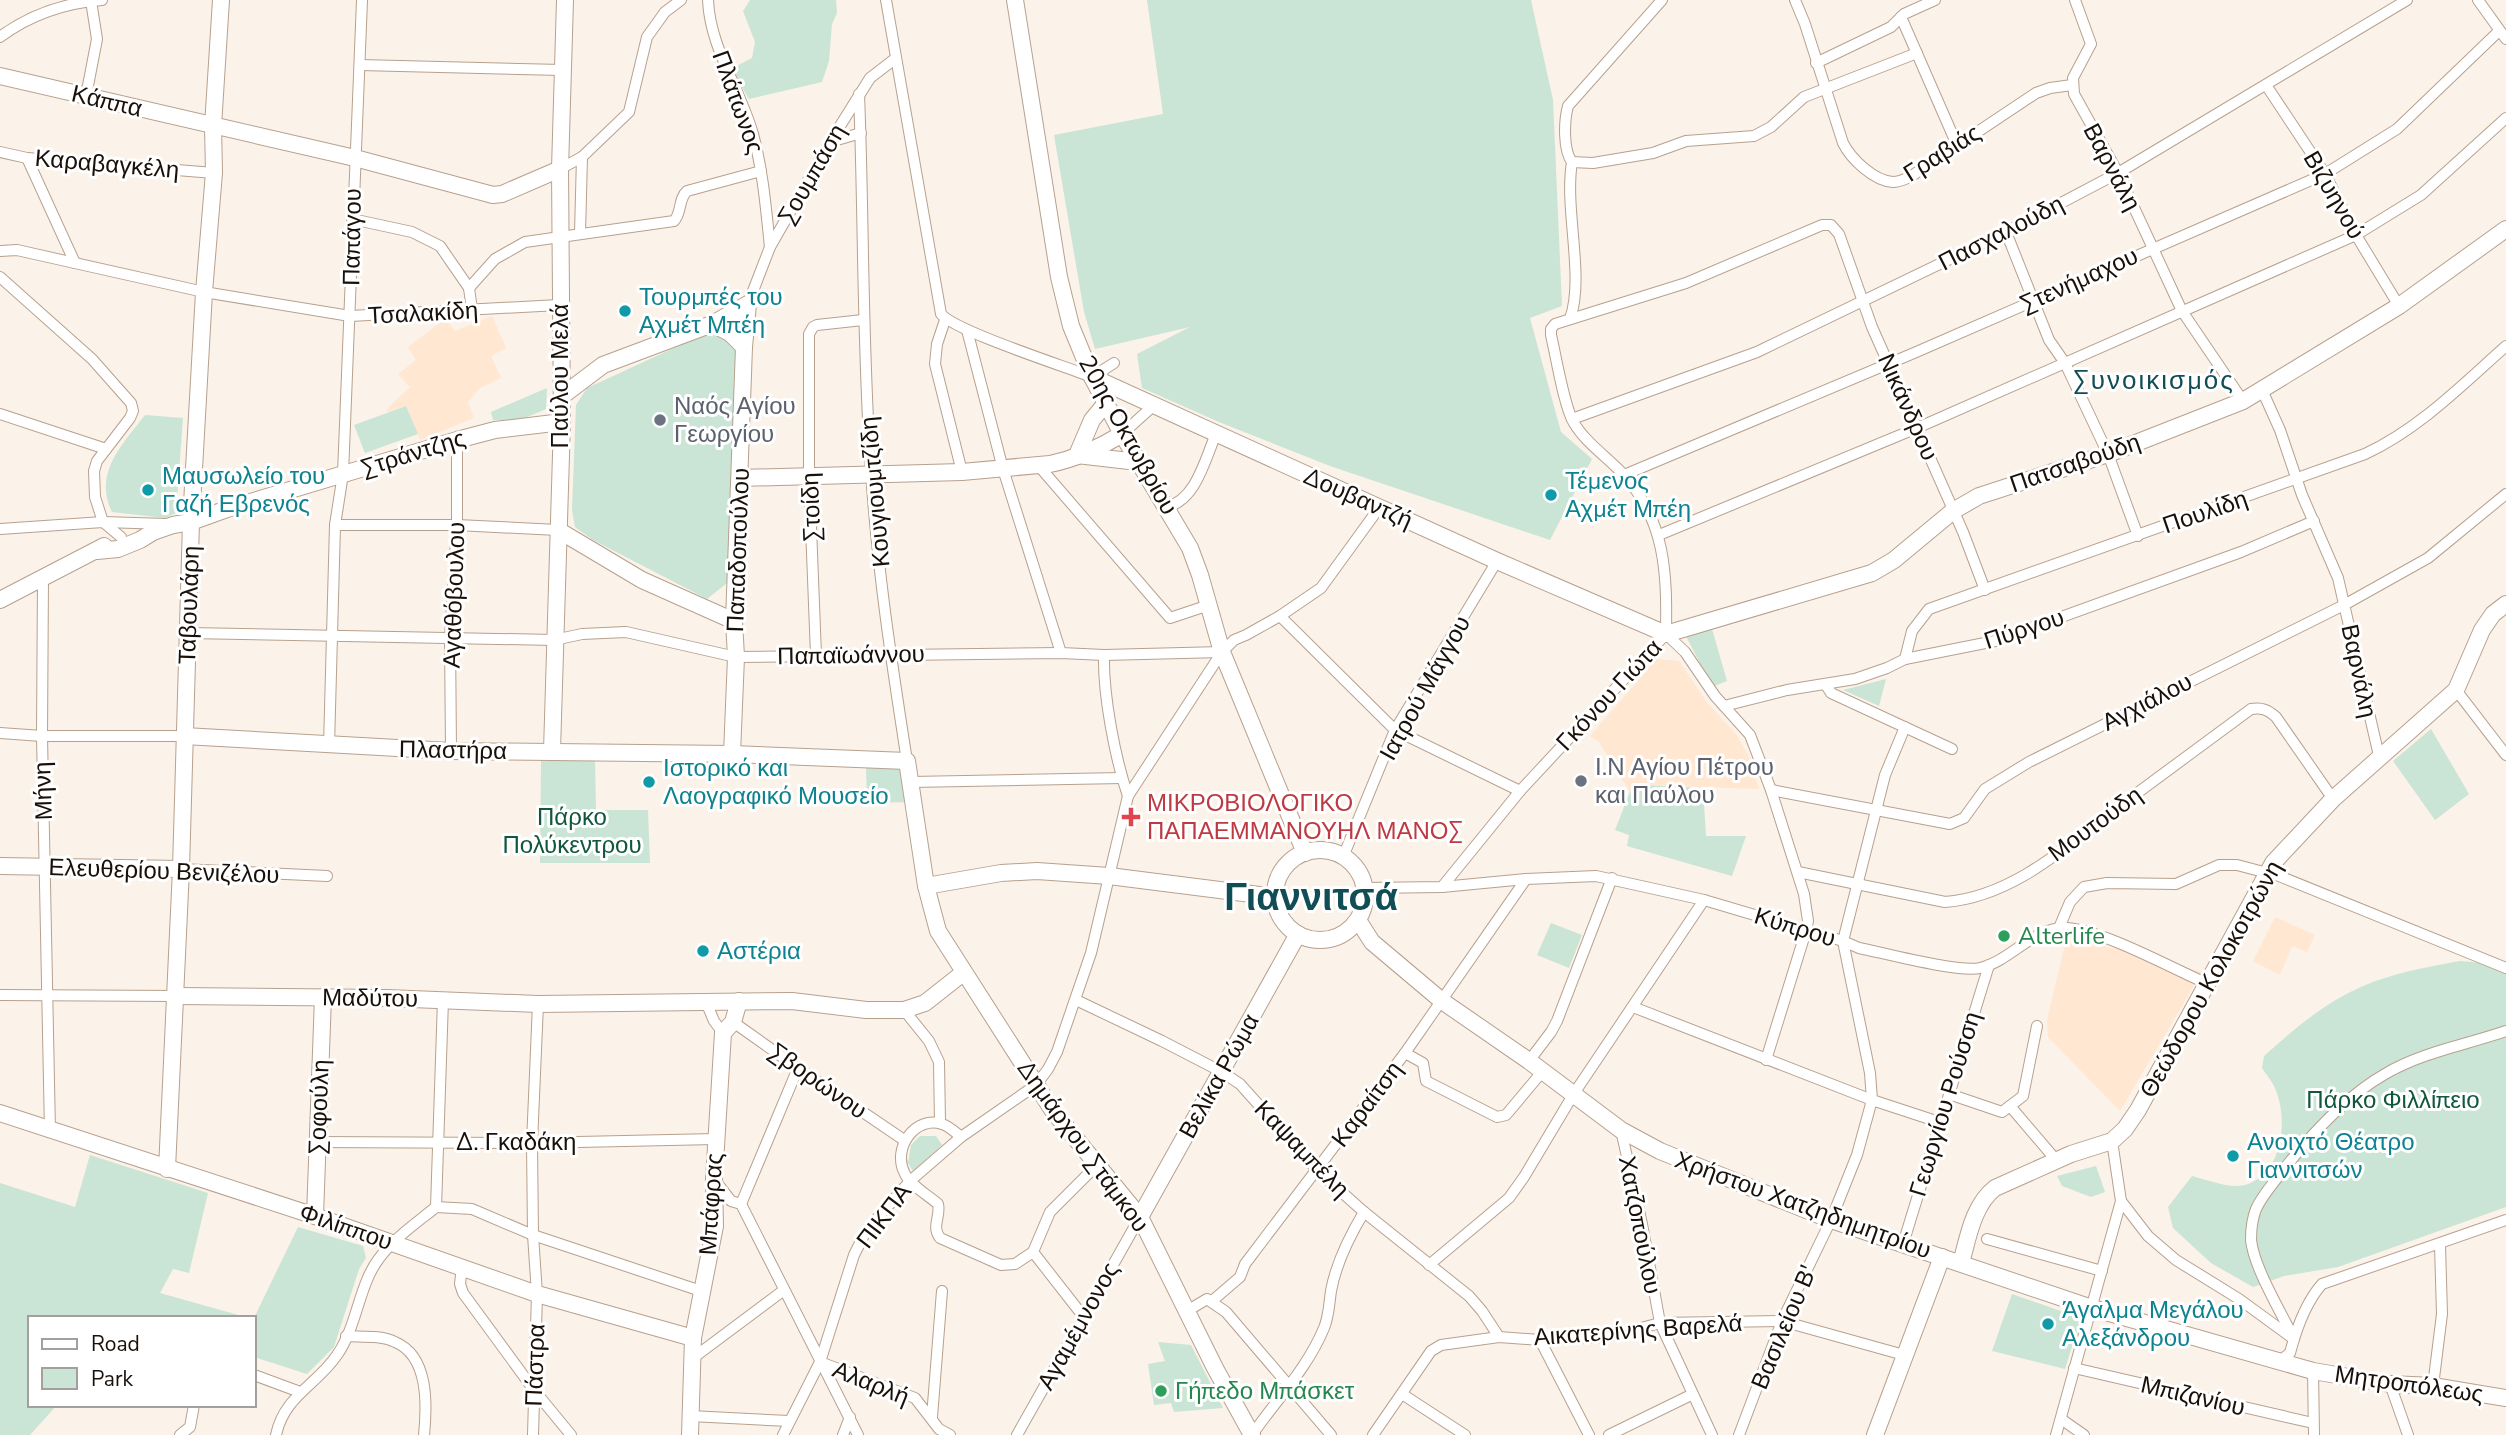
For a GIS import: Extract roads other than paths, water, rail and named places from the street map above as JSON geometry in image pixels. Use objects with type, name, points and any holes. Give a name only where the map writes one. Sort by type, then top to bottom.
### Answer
[{"type":"street","name":"Ταβουλάρη","points":[[167,1169],[181,869],[191,522],[204,292],[214,173],[213,126],[219,0]]},
{"type":"street","name":"Παπάγου","points":[[329,746],[335,525],[343,474],[362,0]]},
{"type":"street","name":"Παύλου Μελά","points":[[552,751],[562,422],[559,305],[565,0]]},
{"type":"street","points":[[560,169],[582,158],[629,112],[647,37],[665,12],[681,0]]},
{"type":"street","name":"Πλάτωνος","points":[[708,0],[716,44],[744,110],[761,170],[770,247]]},
{"type":"street","points":[[886,0],[937,305],[945,320],[1093,377],[1114,363]]},
{"type":"street","name":"20ης Οκτωβρίου","points":[[1014,0],[1065,306],[1106,403],[1189,548],[1223,652],[1305,853]]},
{"type":"street","points":[[1570,319],[1575,298],[1569,181],[1572,162],[1567,155],[1565,116],[1568,106],[1662,0]]},
{"type":"street","name":"Γραβιάς","points":[[1796,0],[1847,152],[1885,180],[1901,181],[1910,177],[2036,93],[2072,85]]},
{"type":"street","points":[[1816,63],[1891,27],[1901,17],[1935,0]]},
{"type":"street","points":[[2072,85],[2091,44],[2075,0]]},
{"type":"street","name":"Πασχαλούδη","points":[[1572,419],[1757,352],[2006,232],[2118,173],[2407,0]]},
{"type":"street","points":[[2478,0],[2504,37]]},
{"type":"street","points":[[0,37],[54,8],[96,1],[97,39],[86,96]]},
{"type":"street","points":[[1901,17],[1957,145]]},
{"type":"street","name":"Στενήμαχου","points":[[1624,475],[1889,364],[2325,174],[2397,129],[2504,37]]},
{"type":"street","points":[[1572,162],[1594,163],[1653,153],[1686,141],[1754,136],[1771,127],[1804,97],[1917,54]]},
{"type":"street","name":"Σουμπάση","points":[[748,304],[770,247],[830,142],[870,78],[896,58]]},
{"type":"street","points":[[360,65],[562,70]]},
{"type":"street","name":"Κάππα","points":[[0,76],[355,158],[493,195],[502,194],[560,169]]},
{"type":"street","name":"Βαρνάλη","points":[[2072,85],[2074,94],[2118,173],[2182,311],[2243,401]]},
{"type":"street","name":"Βιζυηνού","points":[[2266,85],[2325,174],[2356,235],[2399,306]]},
{"type":"street","name":"Κουγιουμτζίδη","points":[[859,94],[863,320],[871,474],[890,653],[926,886]]},
{"type":"street","points":[[1659,535],[1917,428],[2356,235],[2421,195],[2506,118]]},
{"type":"street","points":[[830,142],[861,133]]},
{"type":"street","name":"Καραβαγκέλη","points":[[0,152],[27,158],[214,173]]},
{"type":"street","points":[[27,158],[75,263]]},
{"type":"street","points":[[580,233],[582,158]]},
{"type":"street","points":[[469,288],[495,259],[517,245],[560,236],[674,221],[687,191],[761,170]]},
{"type":"street","points":[[352,219],[412,232],[433,241],[445,252],[469,288],[472,310]]},
{"type":"street","name":"Νικάνδρου","points":[[1570,319],[1686,284],[1822,225],[1831,225],[1839,234],[1863,301],[1985,590]]},
{"type":"street","name":"Πατσαβούδη","points":[[1666,634],[1872,573],[1894,561],[1953,511],[1979,496],[2108,454],[2243,401],[2399,306],[2506,229]]},
{"type":"street","points":[[2006,232],[2049,340],[2065,363],[2108,454],[2138,536]]},
{"type":"street","name":"Τσαλακίδη","points":[[0,251],[17,250],[204,292],[351,316],[559,305]]},
{"type":"street","points":[[0,277],[92,359],[131,403],[133,411],[130,418],[97,461],[94,471],[95,497],[103,522]]},
{"type":"street","points":[[562,396],[603,365],[712,324],[748,304]]},
{"type":"street","name":"Παπαδοπούλου","points":[[733,754],[736,657],[734,621],[748,304]]},
{"type":"street","name":"Γκόνου Γιώτα","points":[[1441,887],[1520,791],[1666,634],[1666,592],[1659,535],[1650,515],[1624,475],[1580,431],[1572,419],[1550,335],[1555,324],[1570,319]]},
{"type":"street","name":"Στοίδη","points":[[817,655],[809,476],[810,330],[817,325],[863,320]]},
{"type":"street","points":[[945,320],[937,344],[935,364],[962,472]]},
{"type":"street","points":[[712,324],[730,333],[744,347]]},
{"type":"street","points":[[967,330],[1003,469],[1061,653]]},
{"type":"street","name":"Πουλίδη","points":[[1905,659],[1912,631],[1925,612],[2365,454],[2392,441],[2418,422],[2506,346]]},
{"type":"street","name":"Δουβαντζή","points":[[1093,377],[1497,561],[1666,634]]},
{"type":"street","name":"Βαρνάλη","points":[[2262,390],[2331,559],[2379,756]]},
{"type":"street","points":[[1077,455],[1092,420],[1106,403]]},
{"type":"street","points":[[740,478],[962,472],[1065,461],[1122,434],[1153,406]]},
{"type":"street","points":[[0,414],[106,449]]},
{"type":"street","name":"Στράντζης","points":[[97,551],[118,549],[173,525],[191,522],[457,440],[495,430],[562,422]]},
{"type":"street","points":[[1166,507],[1177,505],[1188,494],[1216,434]]},
{"type":"street","name":"Αγαθόβουλου","points":[[451,751],[450,638],[457,525],[457,440]]},
{"type":"street","points":[[1077,455],[1138,462]]},
{"type":"street","points":[[1038,465],[1170,618],[1209,605]]},
{"type":"street","name":"Αγχιάλου","points":[[1771,790],[1950,824],[1961,821],[1985,789],[2029,762],[2344,605],[2428,558],[2506,494]]},
{"type":"street","points":[[1036,1085],[1057,1052],[1091,953],[1128,796],[1223,652],[1234,640],[1280,615],[1321,588],[1379,508]]},
{"type":"street","name":"Πύργου","points":[[1724,705],[1866,676],[1905,659],[1995,641],[2229,557],[2314,521]]},
{"type":"street","points":[[0,529],[103,522],[121,530],[173,525]]},
{"type":"street","points":[[335,525],[457,525],[558,530],[642,580],[734,621]]},
{"type":"street","name":"Στράντζης","points":[[0,600],[97,551],[121,530],[148,534]]},
{"type":"street","name":"Ιατρού Μάγγου","points":[[1343,857],[1395,730],[1497,561]]},
{"type":"street","name":"Μήνη","points":[[43,576],[42,736],[50,1131]]},
{"type":"street","name":"Θεώδορου Κολοκοτρώνη","points":[[2112,1141],[2125,1129],[2138,1110],[2266,873],[2288,845],[2333,799],[2456,690],[2482,630],[2493,614],[2506,604]]},
{"type":"street","points":[[1280,615],[1395,730],[1520,791]]},
{"type":"street","name":"Παπαϊωάννου","points":[[188,633],[554,640],[582,634],[626,632],[736,657],[890,653],[1104,655],[1223,652]]},
{"type":"street","points":[[1666,634],[1685,652],[1750,735],[1771,790],[1806,905],[1807,931],[1766,1060]]},
{"type":"street","points":[[1104,655],[1104,677],[1122,778],[1128,796]]},
{"type":"street","points":[[1826,685],[1831,693],[1952,749]]},
{"type":"street","points":[[2456,690],[2506,755]]},
{"type":"street","name":"Μουτούδη","points":[[1798,872],[1945,902],[1988,895],[2052,856],[2251,709],[2270,711],[2276,717],[2333,799]]},
{"type":"street","points":[[1872,1100],[1870,1073],[1843,941],[1875,810],[1889,762],[1905,727]]},
{"type":"street","name":"Πλαστήρα","points":[[0,733],[42,736],[184,736],[451,751],[733,754],[907,761]]},
{"type":"street","points":[[911,782],[1122,778]]},
{"type":"street","points":[[1320,850],[1343,857],[1357,870],[1364,888],[1364,905],[1358,920],[1335,938],[1314,940],[1298,934],[1282,919],[1275,897],[1276,885],[1286,866],[1305,853],[1320,850]]},
{"type":"street","points":[[2206,984],[2099,935],[2059,928],[2070,902],[2084,887],[2095,884],[2176,884],[2218,865],[2227,864],[2266,873],[2506,968]]},
{"type":"street","name":"Ελευθερίου Βενιζέλου","points":[[0,866],[181,869],[327,876]]},
{"type":"street","points":[[926,886],[1001,873],[1025,872],[1108,876],[1275,897]]},
{"type":"street","name":"Κύπρου","points":[[1364,888],[1441,887],[1582,876],[1612,878],[1704,900],[1859,948],[1971,969],[1989,965],[2046,931],[2059,928]]},
{"type":"street","points":[[1529,1061],[1557,1021],[1612,878]]},
{"type":"street","name":"Καραίτση","points":[[1187,1311],[1210,1300],[1240,1277],[1245,1264],[1405,1053],[1526,879]]},
{"type":"street","name":"Δημάρχου Στάμκου","points":[[926,886],[938,931],[963,973],[1053,1111],[1140,1217],[1252,1435]]},
{"type":"street","points":[[1429,1265],[1509,1198],[1573,1095],[1704,900]]},
{"type":"street","name":"Χρήστου Χατζηδημητρίου","points":[[1358,920],[1372,942],[1442,1001],[1529,1061],[1621,1130],[1660,1151],[1831,1220],[2092,1308],[2313,1371]]},
{"type":"street","name":"Βελίκα Ρώμα","points":[[1140,1217],[1298,934]]},
{"type":"street","name":"Γεωργίου Ρούσση","points":[[1903,1244],[1989,965]]},
{"type":"street","points":[[940,1122],[939,1062],[929,1041],[904,1010],[925,1003],[963,973]]},
{"type":"street","name":"Μαδύτου","points":[[0,995],[323,997],[538,1004],[792,1001],[866,1010],[904,1010]]},
{"type":"street","name":"Σοφούλη","points":[[315,1216],[323,997]]},
{"type":"street","points":[[436,1208],[443,1000]]},
{"type":"street","name":"Καψαμπέλη","points":[[1076,1000],[1222,1072],[1240,1084],[1317,1170],[1364,1213],[1469,1296],[1499,1337]]},
{"type":"street","name":"Μπάφρας","points":[[690,1435],[693,1338],[714,1236],[716,1139],[728,1027],[739,1001]]},
{"type":"street","points":[[706,1002],[714,1021],[728,1027]]},
{"type":"street","points":[[537,1294],[532,1143],[538,1004]]},
{"type":"street","points":[[1633,1007],[1872,1100],[1939,1122]]},
{"type":"street","points":[[1949,1094],[2001,1112],[2023,1096],[2037,1026]]},
{"type":"street","name":"Σβορώνου","points":[[728,1027],[798,1068],[904,1140]]},
{"type":"street","points":[[2294,1339],[2256,1260],[2251,1242],[2257,1207],[2267,1191],[2306,1140],[2385,1074],[2435,1053],[2506,1031]]},
{"type":"street","points":[[1405,1053],[1423,1063],[1426,1081],[1497,1117],[1506,1115],[1542,1072]]},
{"type":"street","points":[[741,1204],[798,1068]]},
{"type":"street","name":"ΠΙΚΠΑ","points":[[783,1435],[820,1362],[860,1244],[879,1214],[910,1181],[961,1137],[1036,1085]]},
{"type":"street","name":"Βασιλείου Β'","points":[[1739,1435],[1782,1321],[1831,1220],[1857,1155],[1872,1100]]},
{"type":"street","points":[[2010,1105],[2056,1160]]},
{"type":"street","name":"Φιλίππου","points":[[0,1113],[315,1216],[537,1294],[693,1338]]},
{"type":"street","points":[[940,1122],[961,1137]]},
{"type":"street","points":[[940,1122],[916,1129],[904,1140],[901,1151],[904,1172],[910,1181],[938,1204],[935,1229],[940,1238],[1001,1265],[1015,1264],[1033,1252],[1050,1212],[1097,1165]]},
{"type":"street","name":"Χατζοπούλου","points":[[1621,1130],[1642,1223],[1660,1324],[1712,1435]]},
{"type":"street","name":"Δ. Γκαδάκη","points":[[317,1142],[532,1143],[716,1139]]},
{"type":"street","points":[[1961,1263],[1986,1195],[1995,1188],[2056,1160],[2112,1141],[2121,1201],[2056,1435]]},
{"type":"street","points":[[714,1179],[731,1201],[741,1204],[859,1435]]},
{"type":"street","points":[[2121,1201],[2157,1246],[2239,1299],[2294,1339]]},
{"type":"street","points":[[276,1435],[283,1413],[300,1392],[333,1361],[346,1336],[372,1269],[392,1243],[436,1208],[472,1209],[533,1235],[701,1291]]},
{"type":"street","points":[[1252,1435],[1289,1388],[1317,1344],[1325,1325],[1340,1258],[1364,1213]]},
{"type":"street","name":"Αγαμέμνονος","points":[[1017,1435],[1140,1217]]},
{"type":"street","points":[[2281,1360],[2290,1353],[2308,1305],[2322,1284],[2506,1220]]},
{"type":"street","points":[[1987,1239],[2102,1271]]},
{"type":"street","points":[[2433,1386],[2442,1314],[2440,1245]]},
{"type":"street","points":[[1033,1252],[1083,1316]]},
{"type":"street","points":[[1876,1433],[1942,1257]]},
{"type":"street","points":[[462,1266],[460,1284],[463,1293],[534,1390],[571,1435]]},
{"type":"street","points":[[693,1358],[784,1290]]},
{"type":"street","points":[[932,1417],[942,1291]]},
{"type":"street","name":"Πάστρα","points":[[533,1435],[537,1294]]},
{"type":"street","points":[[1210,1300],[1226,1312],[1331,1435]]},
{"type":"street","name":"Αικατερίνης Βαρελά","points":[[1373,1435],[1434,1348],[1499,1337],[1540,1340],[1606,1337],[1660,1324],[1782,1321],[1904,1355]]},
{"type":"street","points":[[346,1336],[386,1339],[406,1349],[418,1367],[424,1387],[424,1435]]},
{"type":"street","points":[[1540,1340],[1589,1435]]},
{"type":"street","name":"Αλαρλή","points":[[820,1362],[915,1398],[942,1433]]},
{"type":"street","name":"Μπιζανίου","points":[[2074,1368],[2313,1423]]},
{"type":"street","points":[[2313,1371],[2314,1435]]},
{"type":"street","name":"Μητροπόλεως","points":[[2313,1371],[2389,1384],[2433,1386],[2506,1398]]},
{"type":"street","points":[[256,1376],[300,1392]]},
{"type":"street","points":[[2389,1384],[2408,1435]]},
{"type":"street","points":[[1402,1394],[1465,1435]]},
{"type":"street","points":[[1609,1435],[1691,1395]]},
{"type":"street","points":[[180,1435],[190,1427],[194,1407]]},
{"type":"street","points":[[691,1416],[789,1421]]},
{"type":"street","points":[[843,1435],[850,1417]]},
{"type":"street","points":[[2061,1419],[2084,1435]]},
{"type":"place","name":"Τουρμπές του Αχμέτ Μπέη","points":[[625,311]]},
{"type":"place","name":"Ναός Αγίου Γεωργίου","points":[[660,420]]},
{"type":"place","name":"Μαυσωλείο του Γαζή Εβρενός","points":[[148,490]]},
{"type":"place","name":"Τέμενος Αχμέτ Μπέη","points":[[1551,495]]},
{"type":"place","name":"Ι.Ν Αγίου Πέτρου και Παύλου","points":[[1581,781]]},
{"type":"place","name":"Ιστορικό και Λαογραφικό Μουσείο","points":[[649,782]]},
{"type":"place","name":"ΜΙΚΡΟΒΙΟΛΟΓΙΚΟ ΠΑΠΑΕΜΜΑΝΟΥΗΛ ΜΑΝΟΣ","points":[[1131,817]]},
{"type":"place","name":"Alterlife","points":[[2004,936]]},
{"type":"place","name":"Αστέρια","points":[[703,951]]},
{"type":"place","name":"Ανοιχτό Θέατρο Γιαννιτσών","points":[[2233,1156]]},
{"type":"place","name":"Άγαλμα Μεγάλου Αλεξάνδρου","points":[[2048,1324]]},
{"type":"place","name":"Γήπεδο Μπάσκετ","points":[[1161,1391]]},
{"type":"district","name":"Συνοικισμός","points":[[2154,380]]},
{"type":"district","name":"Γιαννιτσά","points":[[1311,897]]},
{"type":"park label","name":"Πάρκο Πολύκεντρου","points":[[572,831]]},
{"type":"park label","name":"Πάρκο Φιλλίπειο","points":[[2393,1100]]}]
